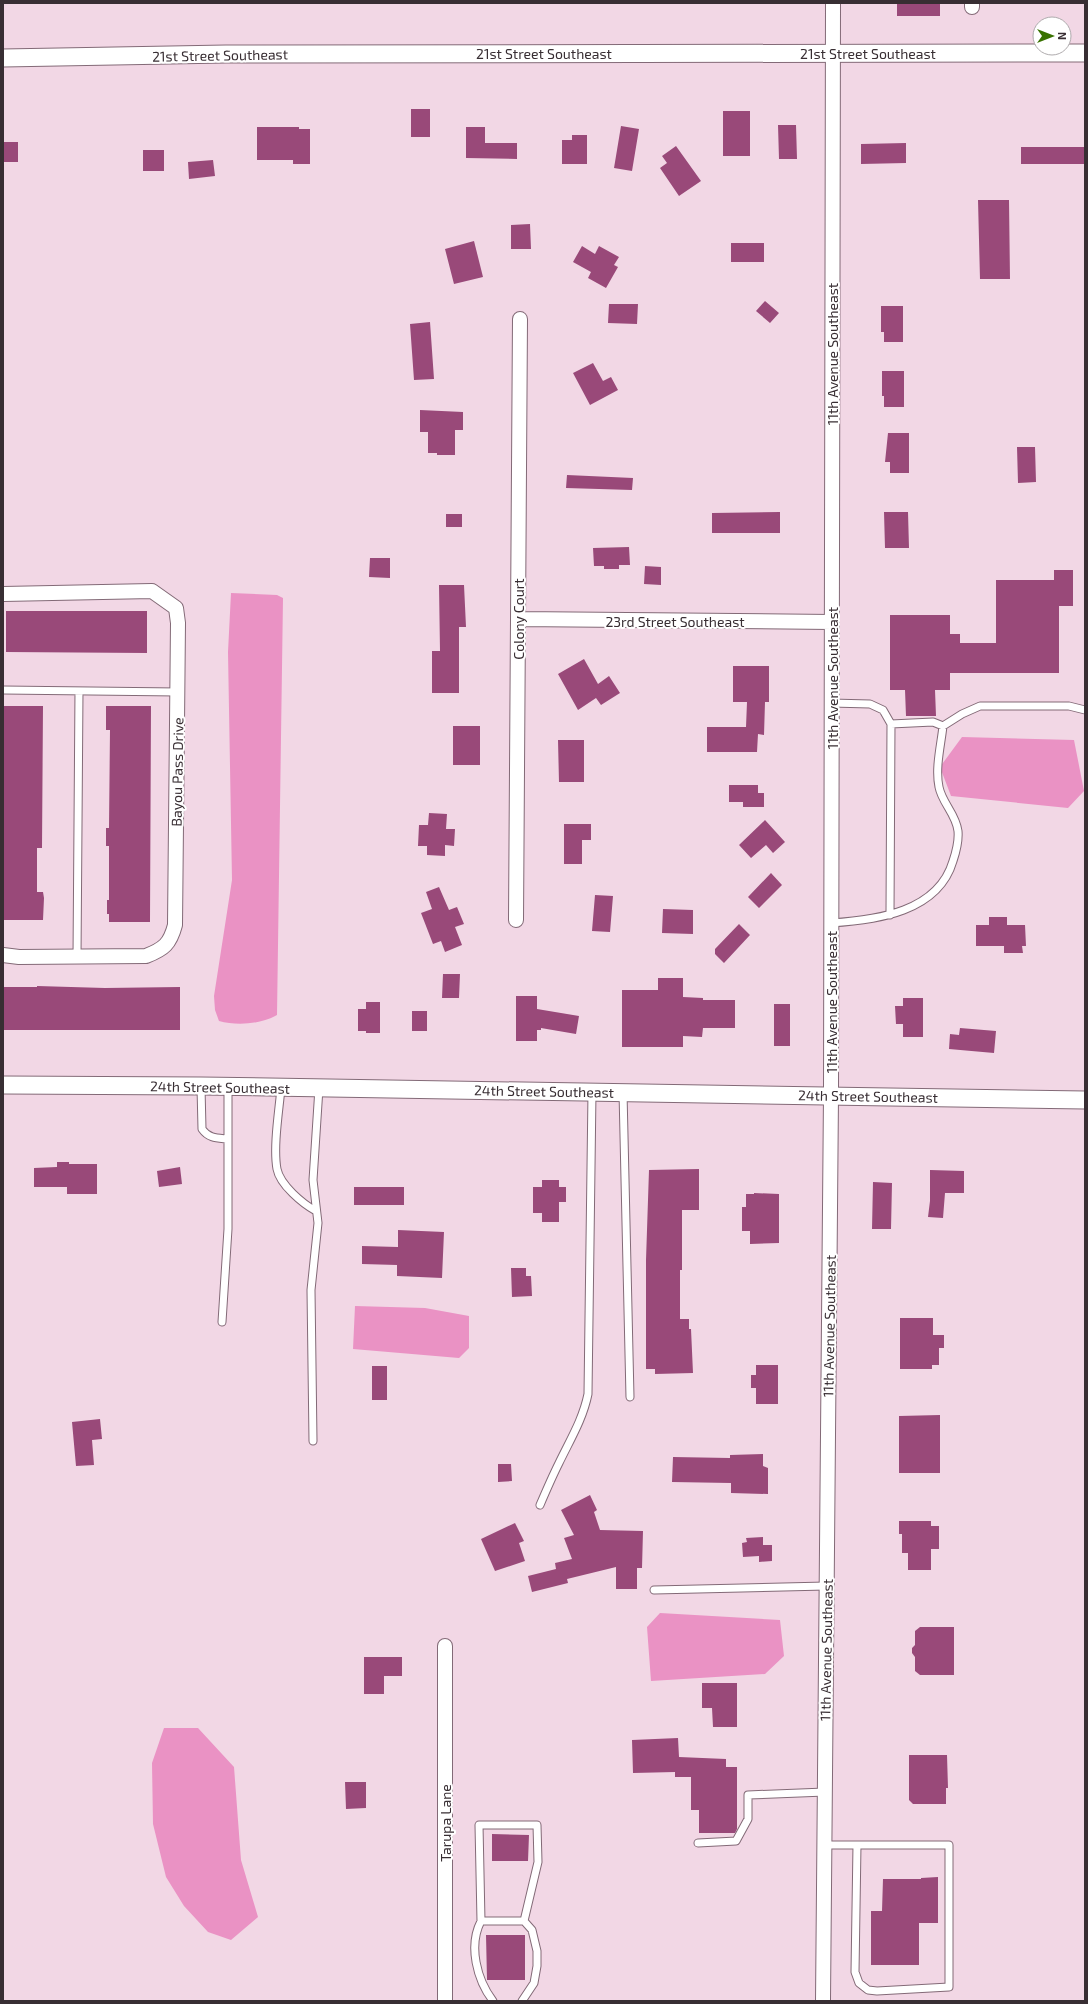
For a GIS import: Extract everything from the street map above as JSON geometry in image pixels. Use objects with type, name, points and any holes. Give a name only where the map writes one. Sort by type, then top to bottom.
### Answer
[{"type":"street","name":"11th Avenue Southeast","points":[[823,2001],[831,1095],[833,3]]},
{"type":"street","name":"21st Street Southeast","points":[[3,58],[226,54],[1085,52]]},
{"type":"street","name":"Colony Court","points":[[516,920],[520,319]]},
{"type":"street","name":"Bayou Pass Drive","points":[[3,594],[152,591],[176,608],[178,623],[176,925],[172,937],[161,950],[146,956],[19,958],[3,955]]},
{"type":"street","name":"23rd Street Southeast","points":[[518,619],[832,622]]},
{"type":"street","name":"24th Street Southeast","points":[[3,1086],[201,1086],[1085,1100]]},
{"type":"street","name":"Tarupa Lane","points":[[445,1646],[445,2001]]},
{"type":"lane","points":[[3,690],[178,692]]},
{"type":"lane","points":[[77,957],[79,691]]},
{"type":"lane","points":[[831,703],[870,704],[883,710],[891,724],[890,914]]},
{"type":"lane","points":[[943,726],[962,714],[980,706],[1069,706],[1085,710]]},
{"type":"lane","points":[[891,724],[933,722],[943,726]]},
{"type":"lane","points":[[831,923],[860,921],[904,911],[929,897],[940,887],[950,873],[956,852],[958,831],[952,812],[942,796],[939,787],[938,774],[943,726]]},
{"type":"lane","points":[[201,1086],[202,1129],[206,1135],[228,1139]]},
{"type":"lane","points":[[222,1322],[228,1229],[228,1087]]},
{"type":"lane","points":[[281,1088],[277,1170],[286,1185],[305,1205],[316,1211]]},
{"type":"lane","points":[[313,1441],[311,1290],[316,1253],[316,1211],[313,1180],[319,1088]]},
{"type":"lane","points":[[540,1505],[559,1462],[577,1428],[585,1409],[588,1394],[592,1092]]},
{"type":"lane","points":[[623,1092],[630,1397]]},
{"type":"lane","points":[[654,1590],[826,1586]]},
{"type":"lane","points":[[698,1843],[736,1841],[748,1819],[748,1795],[825,1792]]},
{"type":"lane","points":[[493,2001],[482,1983],[477,1968],[476,1930],[481,1921],[479,1824],[537,1825],[538,1862],[524,1921]]},
{"type":"lane","points":[[824,1845],[857,1845],[949,1845],[949,1987],[877,1991],[868,1990],[859,1983],[855,1972],[857,1845]]},
{"type":"lane","points":[[481,1921],[524,1921],[532,1930],[537,1951],[537,1966],[534,1983],[522,2001]]},
{"type":"shaded area","points":[[231,593],[277,595],[283,598],[277,1015],[257,1022],[241,1024],[219,1021],[215,1010],[214,996],[232,880],[228,652]]},
{"type":"shaded area","points":[[962,737],[1074,740],[1084,791],[1068,808],[951,796],[940,767]]},
{"type":"shaded area","points":[[355,1306],[425,1308],[469,1316],[469,1348],[459,1358],[353,1349]]},
{"type":"shaded area","points":[[660,1613],[780,1620],[784,1656],[765,1674],[651,1681],[647,1627]]},
{"type":"shaded area","points":[[164,1728],[198,1728],[234,1767],[241,1860],[258,1917],[231,1940],[208,1932],[184,1906],[166,1877],[153,1824],[152,1763]]},
{"type":"building","points":[[897,3],[940,3],[940,16],[897,16]]},
{"type":"building","points":[[411,109],[430,109],[430,137],[411,137]]},
{"type":"building","points":[[723,111],[750,111],[750,156],[723,156]]},
{"type":"building","points":[[778,125],[796,125],[797,159],[779,159]]},
{"type":"building","points":[[621,126],[639,129],[632,171],[614,168]]},
{"type":"building","points":[[257,127],[299,127],[299,129],[310,129],[310,164],[293,164],[293,160],[257,160]]},
{"type":"building","points":[[466,127],[485,127],[485,143],[517,143],[517,159],[466,158]]},
{"type":"building","points":[[572,135],[587,135],[587,164],[562,164],[562,140],[572,140]]},
{"type":"building","points":[[3,142],[18,142],[18,162],[3,162]]},
{"type":"building","points":[[906,143],[906,163],[861,164],[861,144]]},
{"type":"building","points":[[676,146],[701,181],[679,196],[660,168],[667,163],[662,156]]},
{"type":"building","points":[[1021,147],[1085,147],[1085,164],[1021,164]]},
{"type":"building","points":[[143,150],[164,150],[164,171],[143,171]]},
{"type":"building","points":[[213,160],[215,176],[189,179],[188,162]]},
{"type":"building","points":[[978,200],[1009,200],[1010,279],[980,279]]},
{"type":"building","points":[[530,224],[531,249],[511,249],[511,225]]},
{"type":"building","points":[[474,241],[483,277],[454,284],[445,249]]},
{"type":"building","points":[[731,243],[764,243],[764,262],[731,262]]},
{"type":"building","points":[[582,246],[595,254],[599,246],[619,257],[614,265],[618,267],[606,288],[588,278],[591,272],[573,262]]},
{"type":"building","points":[[765,301],[779,313],[770,323],[756,311]]},
{"type":"building","points":[[609,304],[638,304],[637,324],[608,323]]},
{"type":"building","points":[[881,306],[903,306],[903,342],[884,342],[884,332],[881,332]]},
{"type":"building","points":[[430,322],[434,379],[414,380],[410,324]]},
{"type":"building","points":[[593,363],[603,381],[611,377],[618,390],[590,405],[573,373]]},
{"type":"building","points":[[882,371],[904,371],[904,407],[884,407],[884,396],[882,396]]},
{"type":"building","points":[[420,410],[463,412],[463,430],[455,430],[455,455],[437,455],[437,453],[428,453],[428,432],[420,432]]},
{"type":"building","points":[[888,433],[909,433],[909,473],[890,473],[890,462],[885,462]]},
{"type":"building","points":[[1017,447],[1035,447],[1036,482],[1018,483]]},
{"type":"building","points":[[567,475],[633,478],[632,490],[566,488]]},
{"type":"building","points":[[780,512],[780,533],[712,533],[712,513]]},
{"type":"building","points":[[884,512],[908,512],[909,548],[885,548]]},
{"type":"building","points":[[446,514],[462,514],[462,527],[446,527]]},
{"type":"building","points":[[629,547],[630,565],[619,565],[619,569],[604,569],[604,566],[594,566],[593,548]]},
{"type":"building","points":[[370,558],[390,558],[390,578],[369,577]]},
{"type":"building","points":[[645,566],[661,567],[661,585],[644,584]]},
{"type":"building","points":[[1054,570],[1073,570],[1073,606],[1059,606],[1059,673],[950,673],[950,690],[935,690],[936,716],[906,716],[905,690],[890,690],[890,615],[950,615],[950,634],[960,634],[960,643],[996,643],[996,580],[1054,580]]},
{"type":"building","points":[[439,585],[464,585],[466,627],[459,627],[459,693],[432,693],[432,651],[440,651]]},
{"type":"building","points":[[6,611],[147,611],[147,653],[6,652]]},
{"type":"building","points":[[584,659],[598,684],[609,676],[620,693],[601,705],[596,698],[578,710],[558,674]]},
{"type":"building","points":[[733,666],[769,666],[769,702],[765,702],[764,735],[758,734],[757,752],[707,752],[707,727],[746,727],[747,702],[733,702]]},
{"type":"building","points":[[3,706],[43,706],[42,848],[37,848],[37,892],[43,892],[43,920],[3,920]]},
{"type":"building","points":[[106,706],[151,706],[150,922],[109,922],[109,914],[107,914],[107,900],[109,900],[109,846],[106,846],[106,828],[109,828],[110,730],[106,730]]},
{"type":"building","points":[[453,726],[480,726],[480,765],[453,765]]},
{"type":"building","points":[[558,740],[584,740],[584,782],[559,782]]},
{"type":"building","points":[[729,785],[758,785],[758,793],[764,793],[764,807],[743,807],[743,802],[729,802]]},
{"type":"building","points":[[429,813],[447,814],[446,829],[455,829],[454,846],[445,845],[445,856],[427,855],[427,846],[418,846],[419,825],[428,825]]},
{"type":"building","points":[[765,820],[785,842],[773,853],[766,845],[751,858],[739,845]]},
{"type":"building","points":[[564,824],[591,824],[591,840],[582,840],[582,864],[564,864]]},
{"type":"building","points":[[771,873],[782,885],[759,908],[748,897]]},
{"type":"building","points":[[439,887],[449,910],[457,907],[464,924],[455,927],[462,945],[445,952],[441,941],[433,944],[421,913],[432,909],[426,892]]},
{"type":"building","points":[[595,895],[613,896],[610,932],[592,931]]},
{"type":"building","points":[[663,909],[693,910],[693,934],[662,933]]},
{"type":"building","points":[[989,917],[1007,917],[1007,925],[1025,925],[1026,946],[1022,946],[1023,953],[1004,953],[1004,946],[976,946],[976,925],[989,925]]},
{"type":"building","points":[[739,924],[750,935],[724,963],[715,954],[715,949]]},
{"type":"building","points":[[443,974],[460,974],[459,998],[442,998]]},
{"type":"building","points":[[658,978],[683,978],[683,997],[703,998],[703,1000],[735,1000],[735,1028],[703,1028],[702,1037],[683,1036],[683,1047],[622,1047],[622,990],[658,990]]},
{"type":"building","points":[[37,986],[105,988],[180,987],[180,1030],[3,1030],[3,987]]},
{"type":"building","points":[[516,996],[537,996],[537,1009],[579,1016],[576,1034],[541,1028],[541,1030],[537,1030],[537,1041],[516,1041]]},
{"type":"building","points":[[903,998],[923,998],[923,1037],[903,1037],[903,1024],[896,1024],[895,1006],[903,1006]]},
{"type":"building","points":[[366,1002],[380,1002],[380,1033],[366,1033],[366,1031],[358,1031],[358,1009],[366,1009]]},
{"type":"building","points":[[774,1004],[790,1004],[790,1046],[774,1046]]},
{"type":"building","points":[[412,1011],[427,1011],[427,1031],[412,1031]]},
{"type":"building","points":[[960,1028],[996,1031],[994,1053],[949,1049],[950,1034],[959,1035]]},
{"type":"building","points":[[57,1162],[69,1162],[69,1164],[97,1164],[97,1194],[67,1194],[67,1187],[34,1187],[34,1168],[57,1167]]},
{"type":"building","points":[[180,1167],[182,1184],[159,1187],[157,1171]]},
{"type":"building","points":[[699,1169],[699,1210],[682,1210],[682,1270],[680,1270],[680,1319],[689,1319],[689,1329],[691,1329],[693,1373],[655,1374],[655,1369],[646,1369],[646,1260],[649,1170]]},
{"type":"building","points":[[930,1170],[964,1171],[964,1193],[945,1193],[943,1218],[928,1217],[930,1201]]},
{"type":"building","points":[[542,1180],[559,1180],[559,1187],[566,1187],[566,1202],[559,1202],[559,1222],[542,1222],[542,1213],[533,1213],[533,1187],[542,1187]]},
{"type":"building","points":[[873,1182],[892,1183],[891,1229],[872,1229]]},
{"type":"building","points":[[354,1187],[404,1187],[404,1205],[354,1205]]},
{"type":"building","points":[[746,1194],[779,1194],[779,1243],[750,1244],[750,1231],[742,1231],[742,1207],[746,1207]]},
{"type":"building","points":[[398,1230],[444,1232],[442,1278],[397,1276],[397,1265],[362,1264],[362,1246],[398,1247]]},
{"type":"building","points":[[511,1268],[526,1268],[526,1276],[531,1276],[532,1296],[512,1297]]},
{"type":"building","points":[[900,1318],[933,1318],[933,1335],[944,1335],[944,1348],[939,1348],[939,1365],[932,1365],[932,1369],[900,1369]]},
{"type":"building","points":[[756,1365],[778,1365],[778,1404],[756,1404],[756,1388],[751,1388],[751,1375],[756,1375]]},
{"type":"building","points":[[372,1366],[387,1366],[387,1400],[372,1400]]},
{"type":"building","points":[[940,1415],[940,1473],[899,1473],[899,1416]]},
{"type":"building","points":[[100,1419],[102,1439],[92,1440],[94,1465],[76,1466],[72,1422]]},
{"type":"building","points":[[763,1454],[763,1466],[768,1468],[768,1494],[731,1493],[731,1483],[672,1482],[673,1457],[730,1458],[730,1455]]},
{"type":"building","points":[[498,1464],[511,1464],[512,1481],[498,1482]]},
{"type":"building","points":[[590,1495],[597,1510],[594,1512],[600,1530],[643,1531],[642,1568],[637,1568],[637,1589],[616,1589],[616,1567],[567,1579],[568,1583],[532,1592],[528,1576],[556,1569],[555,1563],[572,1559],[564,1538],[574,1535],[561,1510]]},
{"type":"building","points":[[899,1521],[931,1521],[931,1526],[939,1526],[939,1549],[931,1549],[931,1570],[908,1570],[908,1553],[902,1553],[902,1534],[899,1534]]},
{"type":"building","points":[[515,1523],[524,1541],[519,1543],[525,1561],[495,1571],[481,1539]]},
{"type":"building","points":[[763,1537],[763,1545],[772,1545],[772,1561],[759,1562],[759,1556],[743,1557],[742,1543],[747,1542],[746,1538]]},
{"type":"building","points":[[920,1627],[954,1627],[954,1675],[920,1675],[915,1671],[915,1657],[912,1653],[912,1648],[915,1645],[915,1631]]},
{"type":"building","points":[[364,1657],[402,1657],[402,1676],[384,1676],[384,1694],[364,1694]]},
{"type":"building","points":[[702,1683],[737,1683],[737,1727],[713,1727],[712,1708],[702,1708]]},
{"type":"building","points":[[678,1738],[679,1757],[726,1759],[726,1767],[737,1767],[737,1829],[735,1833],[699,1833],[699,1810],[691,1810],[691,1777],[675,1777],[675,1772],[633,1773],[632,1740]]},
{"type":"building","points":[[909,1755],[947,1755],[948,1788],[946,1788],[946,1804],[913,1804],[909,1800]]},
{"type":"building","points":[[345,1782],[366,1782],[366,1808],[346,1809]]},
{"type":"building","points":[[492,1834],[529,1835],[528,1861],[492,1861]]},
{"type":"building","points":[[938,1877],[938,1923],[919,1923],[919,1965],[871,1965],[871,1911],[882,1911],[883,1879],[921,1879]]},
{"type":"building","points":[[486,1935],[525,1935],[525,1980],[487,1980]]}]
